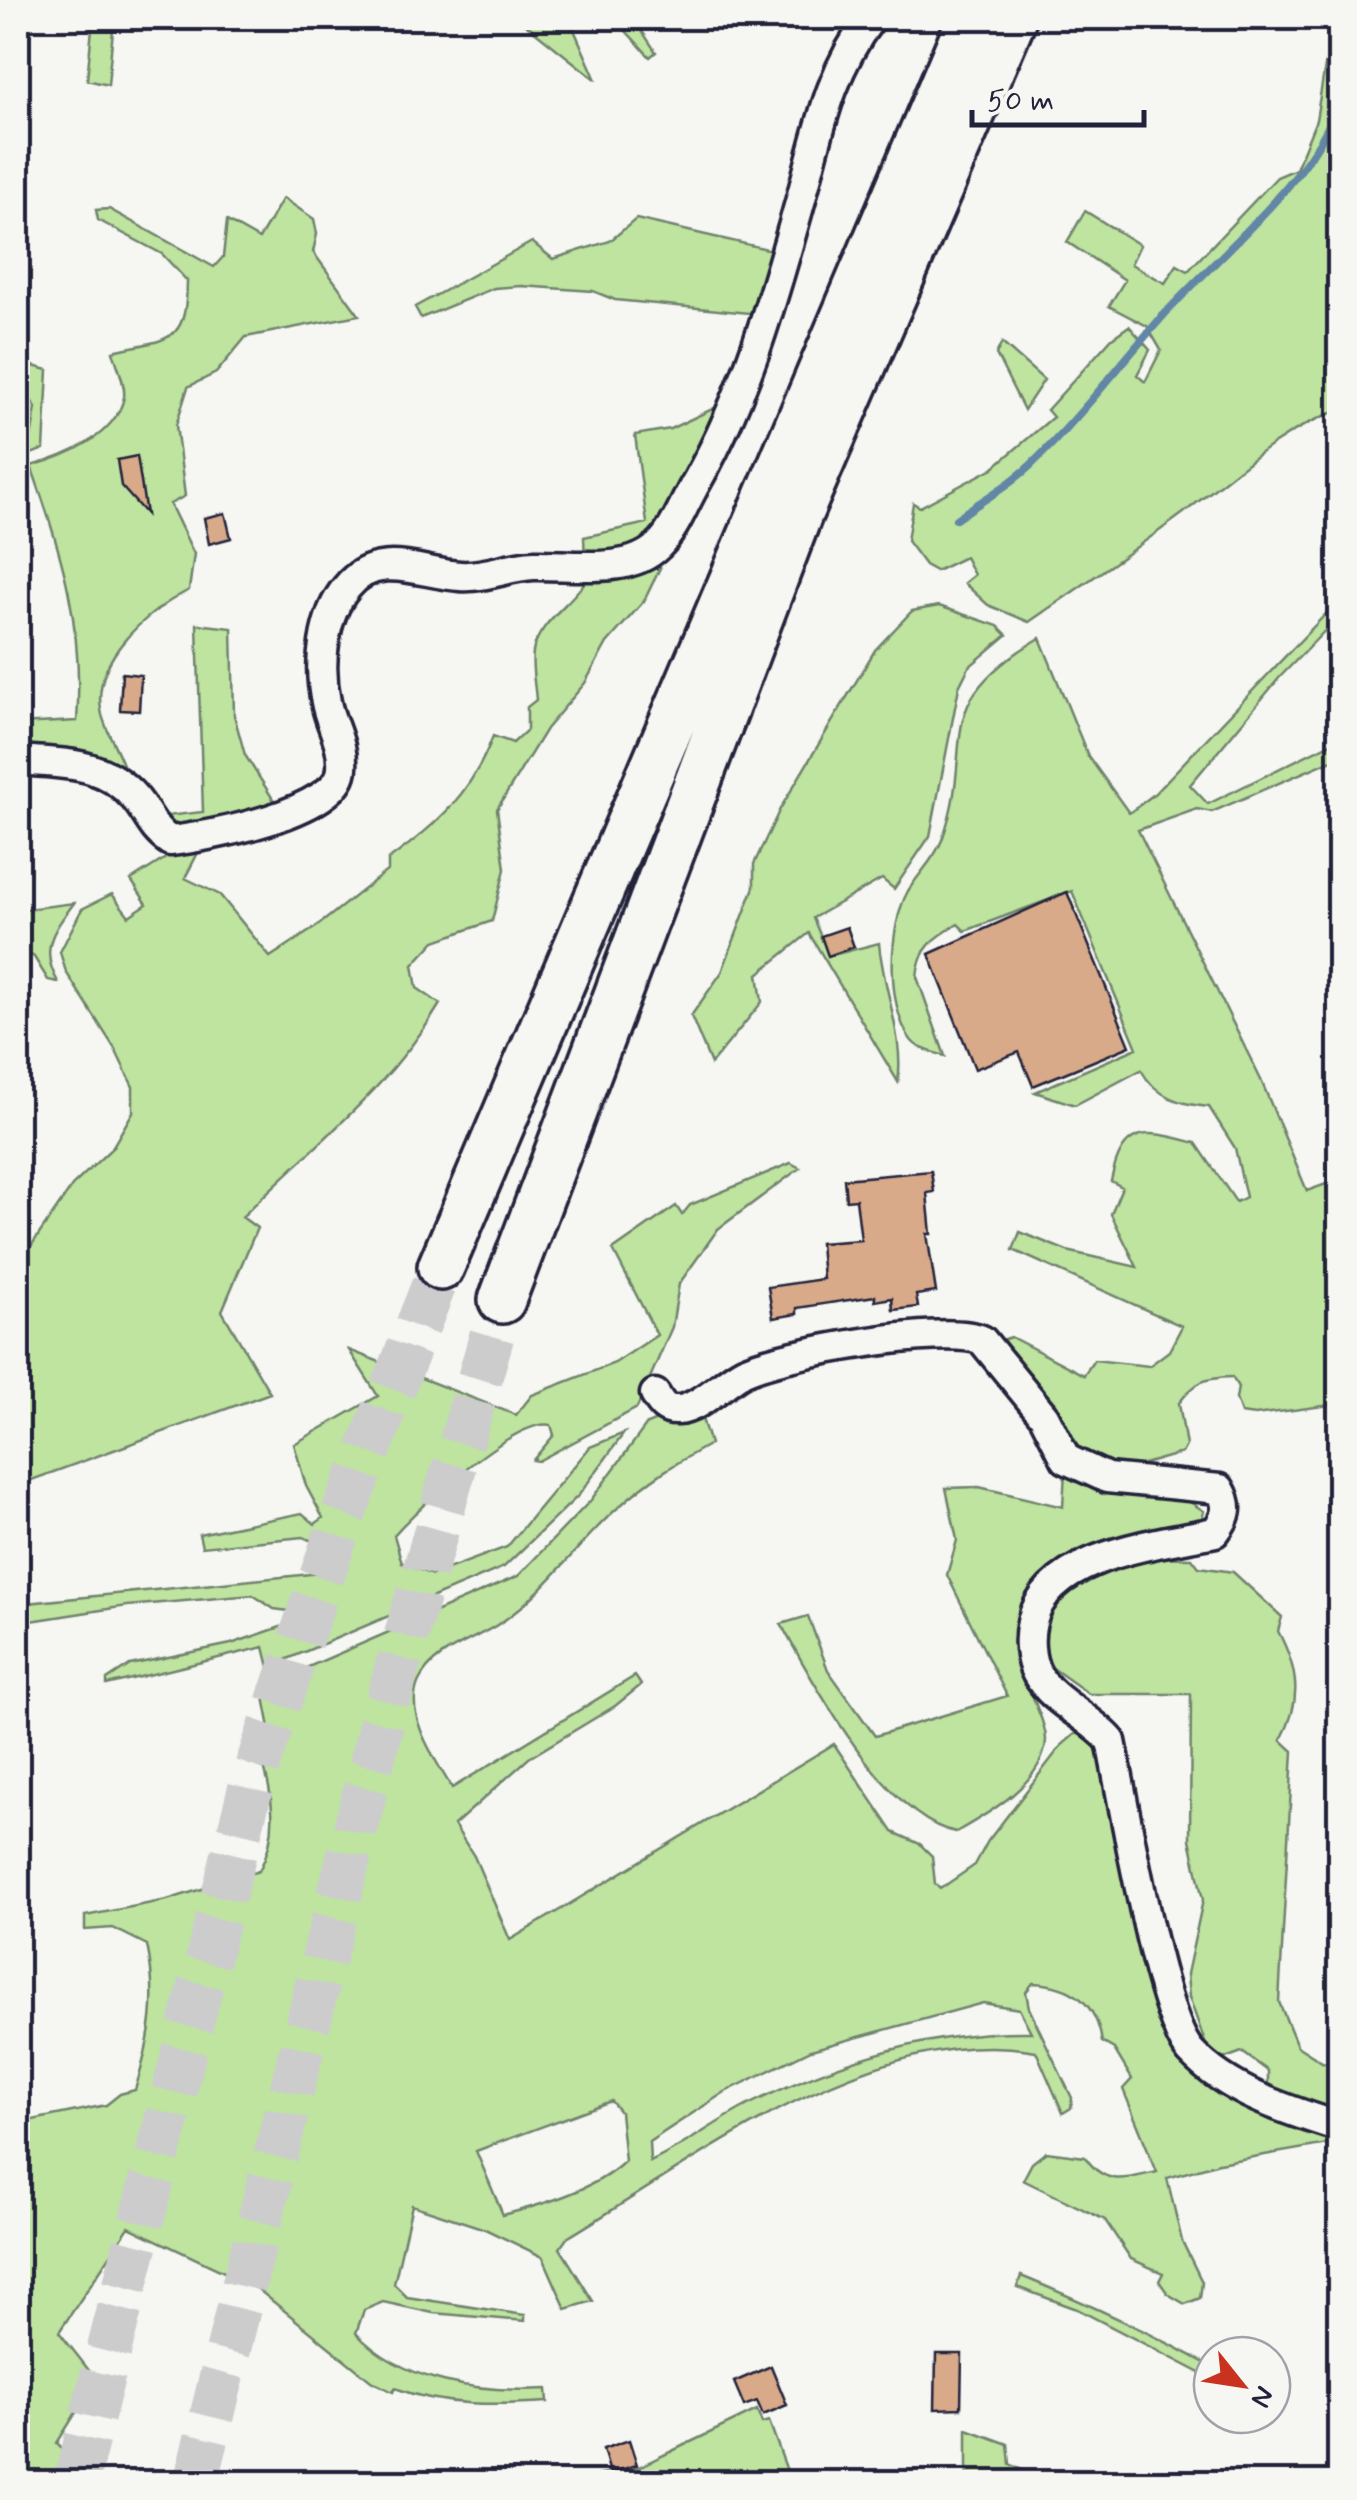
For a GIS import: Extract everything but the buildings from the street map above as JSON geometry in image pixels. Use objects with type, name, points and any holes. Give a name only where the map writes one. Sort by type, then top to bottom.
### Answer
[{"type":"highway","points":[[441,1266],[971,18]]},
{"type":"highway","points":[[502,1300],[799,514],[1013,18]]},
{"type":"street","points":[[18,760],[92,765],[122,784],[155,831],[170,841],[261,822],[329,794],[343,771],[337,732],[326,704],[323,645],[347,586],[369,569],[389,565],[485,576],[534,565],[578,567],[618,562],[647,556],[662,543],[714,452],[754,364],[831,84],[871,18]]},
{"type":"street","points":[[655,1394],[662,1406],[673,1411],[688,1408],[722,1382],[777,1360],[891,1340],[967,1334],[982,1340],[1044,1416],[1066,1459],[1107,1478],[1220,1489],[1228,1501],[1225,1519],[1215,1532],[1114,1553],[1056,1582],[1037,1602],[1028,1638],[1037,1675],[1097,1724],[1111,1741],[1166,1995],[1188,2048],[1223,2081],[1340,2127]]},
{"type":"green space","points":[[93,18],[114,18],[108,85],[87,80]]},
{"type":"green space","points":[[518,18],[619,18],[640,28],[656,52],[650,57],[624,29],[583,19],[572,25],[596,80]]},
{"type":"green space","points":[[1340,18],[1339,410],[1275,443],[1162,529],[1029,622],[988,605],[964,583],[974,575],[965,557],[936,571],[925,565],[907,541],[913,503],[920,507],[993,468],[1053,417],[1047,410],[1112,338],[1129,326],[1150,350],[1137,375],[1145,382],[1161,350],[1147,326],[1109,306],[1125,280],[1067,242],[1085,211],[1140,245],[1131,264],[1165,283],[1177,265],[1188,271],[1277,177],[1296,169],[1316,120],[1330,36]]},
{"type":"green space","points":[[283,198],[314,219],[317,234],[313,252],[359,315],[246,337],[216,373],[188,387],[176,425],[185,496],[170,504],[194,554],[189,590],[156,611],[125,640],[104,675],[100,695],[102,715],[128,780],[21,750],[18,724],[77,721],[74,622],[52,529],[31,466],[87,443],[111,423],[124,397],[113,351],[171,335],[183,317],[186,302],[187,281],[162,254],[98,220],[96,210],[109,209],[214,267],[223,257],[227,221],[259,239]]},
{"type":"green space","points":[[636,219],[776,251],[759,314],[615,300],[593,291],[521,286],[494,288],[421,318],[415,307],[532,242],[553,259],[610,241]]},
{"type":"green space","points":[[1002,343],[1044,380],[1024,410],[996,354]]},
{"type":"green space","points":[[18,362],[48,370],[44,449],[24,457],[18,447],[31,438],[36,408],[18,379]]},
{"type":"green space","points":[[721,405],[652,544],[585,560],[584,537],[647,523],[635,435],[670,429]]},
{"type":"green space","points":[[660,568],[644,601],[607,643],[585,683],[546,729],[497,809],[505,869],[492,921],[435,941],[413,965],[417,988],[440,1004],[373,1091],[242,1217],[257,1228],[222,1311],[270,1393],[18,1485],[18,1265],[72,1186],[112,1148],[133,1112],[133,1087],[115,1049],[66,972],[60,952],[82,909],[112,894],[129,916],[147,904],[131,880],[177,851],[203,843],[185,878],[220,895],[270,957],[316,927],[388,870],[388,860],[422,834],[463,791],[493,736],[513,743],[527,730],[527,707],[536,700],[532,664],[536,641],[589,576]]},
{"type":"green space","points":[[1339,600],[1339,616],[1280,677],[1190,785],[1208,804],[1339,739],[1339,757],[1212,812],[1197,809],[1138,830],[1261,1080],[1307,1191],[1329,1183],[1330,1160],[1339,1152],[1339,1404],[1255,1415],[1241,1413],[1236,1399],[1238,1387],[1232,1377],[1201,1382],[1185,1396],[1179,1403],[1186,1446],[1182,1453],[1144,1464],[1146,1474],[1204,1511],[1202,1519],[1192,1521],[1177,1535],[1047,1579],[1031,1676],[1032,1694],[1045,1733],[1043,1755],[1036,1770],[1012,1795],[956,1832],[930,1822],[904,1803],[879,1776],[832,1713],[781,1624],[808,1616],[828,1670],[875,1736],[1007,1696],[947,1575],[957,1540],[946,1488],[979,1487],[1063,1507],[1065,1470],[995,1342],[1011,1337],[1084,1375],[1094,1360],[1149,1366],[1169,1351],[1182,1326],[1013,1250],[1020,1232],[1067,1251],[1137,1267],[1111,1214],[1122,1187],[1111,1181],[1122,1149],[1139,1135],[1163,1135],[1196,1143],[1236,1202],[1246,1197],[1235,1148],[1209,1107],[1170,1098],[1154,1087],[1141,1070],[1075,1105],[1035,1092],[1137,1048],[1072,891],[965,931],[958,924],[929,945],[917,977],[945,1056],[911,1040],[897,1007],[893,966],[901,906],[942,840],[952,805],[961,727],[968,705],[981,684],[1004,662],[1040,638],[1088,756],[1129,813],[1153,795]]},
{"type":"green space","points":[[939,606],[998,626],[1007,635],[969,667],[959,687],[930,836],[894,889],[882,879],[813,918],[829,956],[879,943],[899,1049],[898,1082],[809,933],[758,974],[762,1002],[711,1064],[691,1016],[722,972],[754,887],[754,864],[780,809],[875,650],[912,611]]},
{"type":"green space","points":[[197,624],[232,628],[234,715],[245,755],[280,810],[176,836],[148,818],[203,812]]},
{"type":"green space","points":[[74,903],[49,950],[58,982],[48,980],[34,957],[24,951],[18,954],[18,910]]},
{"type":"green space","points":[[791,1163],[800,1168],[718,1229],[679,1284],[672,1327],[637,1408],[538,1461],[533,1460],[554,1435],[551,1425],[535,1426],[515,1435],[445,1486],[394,1535],[402,1563],[432,1575],[507,1547],[590,1447],[624,1433],[579,1495],[504,1567],[269,1667],[264,1647],[107,1685],[107,1680],[130,1665],[231,1644],[301,1620],[304,1613],[274,1609],[253,1595],[127,1606],[18,1623],[18,1604],[340,1571],[331,1549],[303,1537],[202,1547],[199,1534],[302,1513],[315,1524],[323,1518],[306,1486],[294,1444],[378,1396],[349,1350],[516,1415],[532,1395],[615,1363],[657,1335],[613,1250],[676,1206],[682,1215],[690,1205]]},
{"type":"green space","points":[[697,1403],[710,1444],[631,1496],[537,1593],[506,1619],[435,1661],[419,1681],[415,1694],[418,1722],[452,1788],[635,1676],[641,1685],[615,1706],[529,1758],[454,1825],[474,1856],[510,1940],[834,1744],[893,1832],[920,1844],[932,1856],[935,1884],[940,1889],[975,1865],[988,1841],[1061,1746],[1075,1734],[1100,1732],[1180,2057],[1339,2137],[1339,2142],[1219,2163],[1167,2178],[1182,2241],[1202,2282],[1200,2298],[1185,2304],[1168,2294],[1159,2281],[1163,2273],[1131,2259],[1105,2220],[1023,2180],[1032,2163],[1046,2152],[1085,2157],[1108,2177],[1157,2172],[1123,2089],[1132,2079],[1114,2049],[1102,2042],[1088,2006],[1059,1987],[1033,1983],[1026,1992],[1029,2008],[1072,2098],[1071,2108],[1063,2113],[1036,2051],[975,2047],[913,2057],[851,2076],[731,2136],[567,2238],[560,2248],[593,2301],[566,2309],[543,2257],[485,2229],[412,2205],[394,2284],[407,2297],[525,2315],[525,2321],[433,2313],[383,2302],[364,2310],[356,2333],[375,2350],[420,2374],[470,2386],[547,2389],[548,2402],[471,2403],[432,2399],[395,2388],[393,2392],[371,2381],[254,2286],[129,2227],[59,2332],[91,2373],[77,2411],[57,2443],[96,2482],[26,2482],[18,2469],[18,2123],[106,2105],[120,2094],[135,2090],[151,2018],[147,1945],[113,1928],[85,1930],[85,1916],[167,1900],[259,1871],[272,1824],[270,1793],[258,1745],[272,1738],[262,1687],[518,1576],[591,1500],[647,1424]],"holes":[[[983,2003],[1019,2009],[1031,2032],[958,2036],[852,2062],[750,2104],[650,2162],[649,2142],[725,2092],[811,2050]],[[611,2101],[620,2112],[625,2161],[584,2188],[503,2215],[476,2151]]]},
{"type":"green space","points":[[1143,1557],[1192,1558],[1199,1567],[1233,1572],[1282,1617],[1278,1631],[1294,1673],[1295,1699],[1281,1740],[1293,1751],[1279,2002],[1297,2046],[1322,2062],[1339,2066],[1339,2118],[1268,2094],[1268,2071],[1242,2052],[1220,2060],[1207,2048],[1189,1997],[1187,1974],[1203,1900],[1190,1839],[1191,1694],[1089,1694],[1040,1659],[1037,1622],[1065,1579]]},
{"type":"green space","points":[[1021,2276],[1118,2318],[1192,2356],[1192,2369],[1077,2309],[1017,2287]]},
{"type":"green space","points":[[757,2410],[762,2423],[769,2421],[791,2482],[571,2481],[637,2468]]},
{"type":"green space","points":[[967,2429],[1008,2444],[1010,2464],[1046,2482],[967,2482]]},
{"type":"waterway","points":[[956,519],[1036,460],[1162,317],[1263,215],[1309,159],[1340,99]]},
{"type":"tunnel","points":[[76,2482],[252,1782],[340,1523],[441,1267]]},
{"type":"tunnel","points":[[196,2482],[382,1721],[502,1300]]}]
